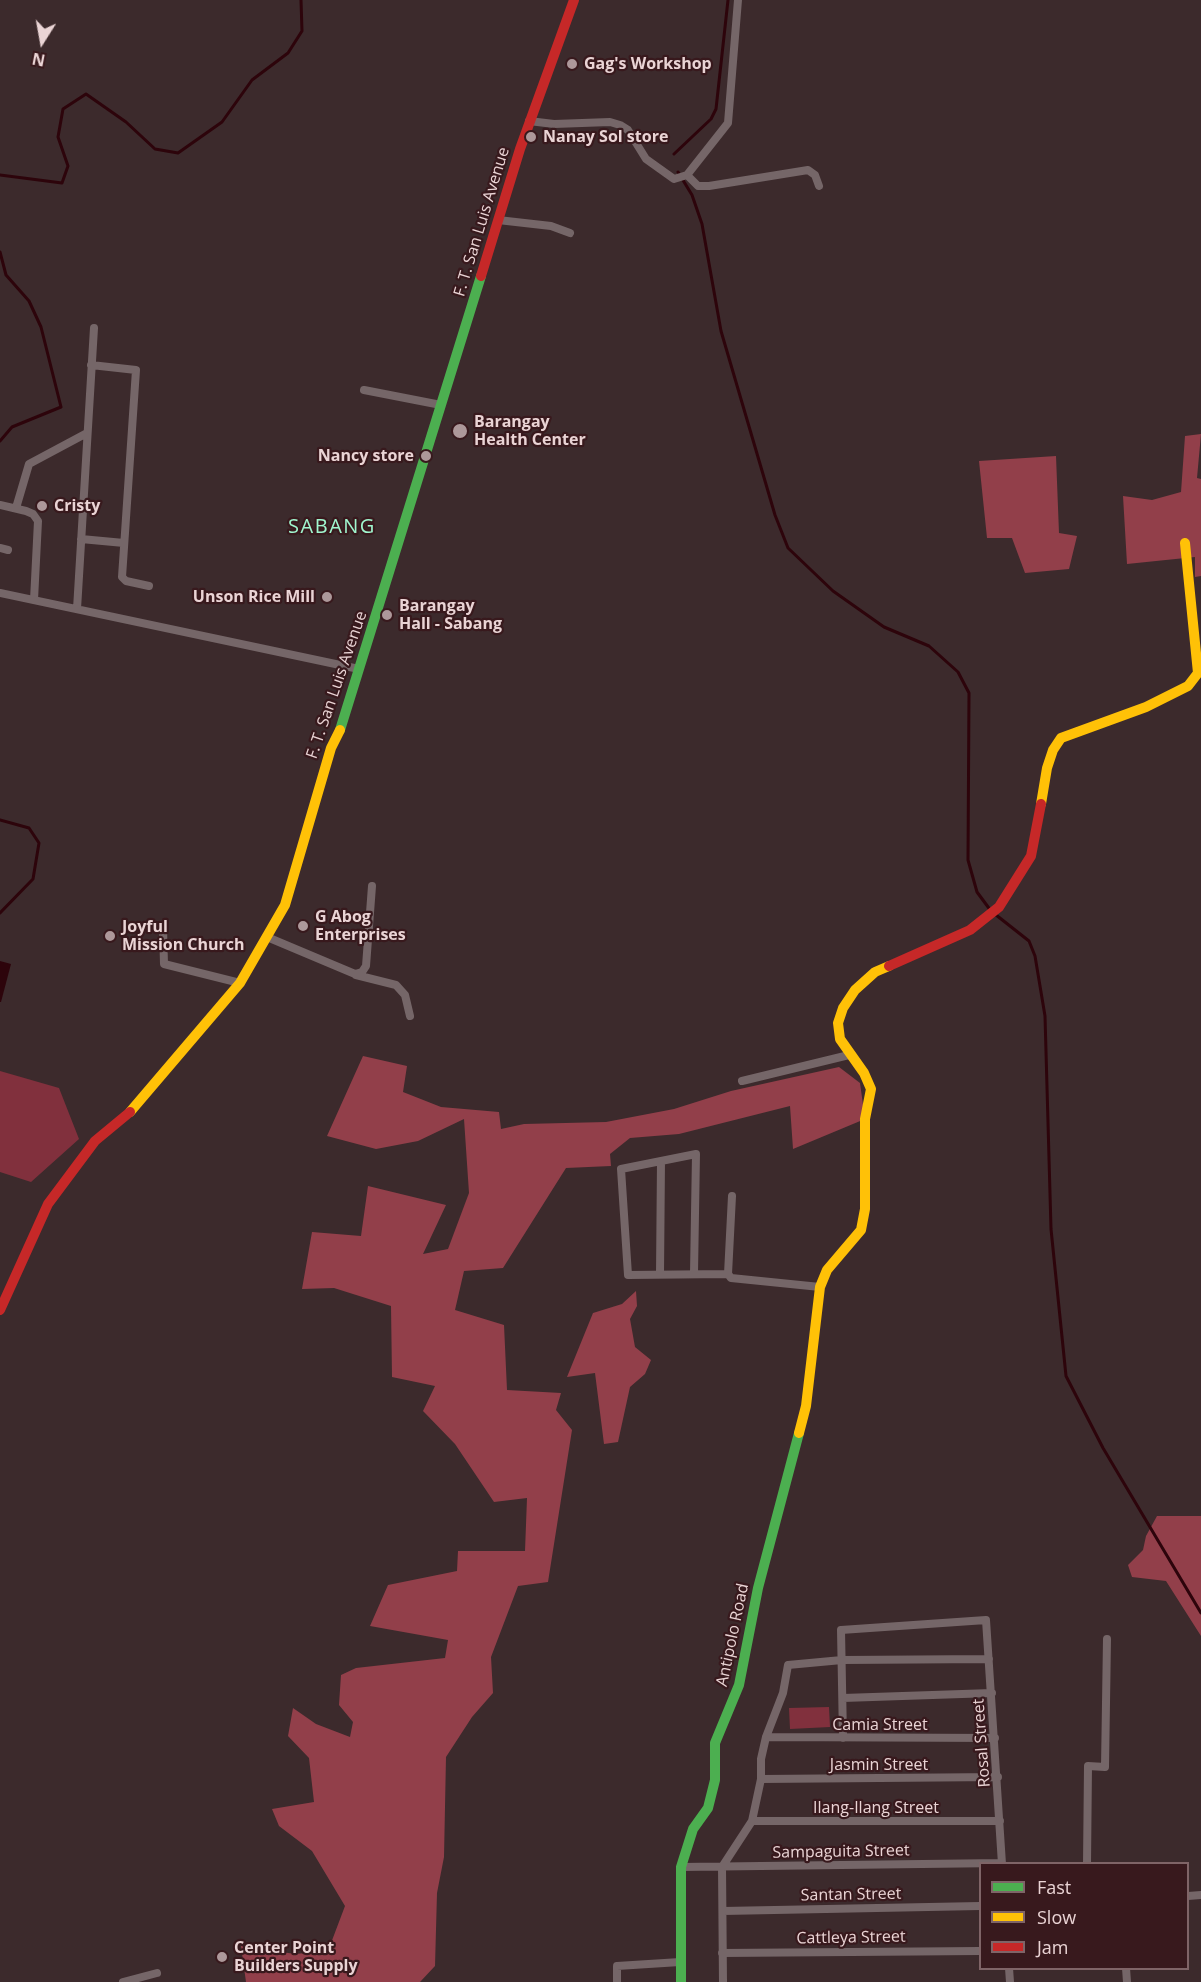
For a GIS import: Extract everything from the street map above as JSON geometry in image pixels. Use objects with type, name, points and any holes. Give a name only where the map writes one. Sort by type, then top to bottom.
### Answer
[{"type":"street","name":"F. T. San Luis Avenue","points":[[0,1310],[48,1203],[64,1180],[95,1141],[128,1114],[240,983],[285,905],[331,748],[342,727],[529,121],[574,0]]},
{"type":"street","points":[[529,121],[554,124],[610,122],[621,124],[628,130],[646,159],[674,179],[687,175],[728,123],[738,0]]},
{"type":"street","points":[[687,175],[698,186],[709,186],[808,170],[815,175],[819,186]]},
{"type":"street","points":[[498,220],[551,226],[570,233]]},
{"type":"street","points":[[77,609],[94,328]]},
{"type":"street","points":[[91,365],[136,370],[122,576],[126,581],[148,586]]},
{"type":"street","points":[[364,390],[441,405]]},
{"type":"street","points":[[16,508],[29,464],[87,433]]},
{"type":"street","points":[[0,505],[33,514],[38,521],[34,600]]},
{"type":"street","points":[[81,539],[124,543]]},
{"type":"street","points":[[694,1274],[696,1154],[621,1169],[628,1275],[728,1274],[731,1278],[820,1287],[827,1270],[861,1230],[865,1209],[865,1119],[871,1089],[864,1073],[849,1055],[840,1039],[838,1023],[843,1008],[855,990],[875,972],[970,930],[999,907],[1031,856],[1047,768],[1053,750],[1061,738],[1146,707],[1188,686],[1198,673],[1185,543]]},
{"type":"street","points":[[0,593],[360,669]]},
{"type":"street","points":[[355,974],[362,972],[366,966],[372,886]]},
{"type":"street","points":[[163,928],[164,964],[240,983]]},
{"type":"street","points":[[267,937],[355,974],[396,986],[405,996],[410,1016]]},
{"type":"street","points":[[742,1081],[849,1055]]},
{"type":"street","points":[[660,1274],[661,1161]]},
{"type":"street","points":[[728,1274],[732,1196]]},
{"type":"street","name":"Antipolo Road","points":[[681,1982],[681,1867],[693,1829],[708,1808],[715,1780],[715,1743],[739,1685],[758,1588],[806,1406],[820,1287]]},
{"type":"street","name":"Rosal Street","points":[[842,1660],[841,1630],[987,1620],[1002,1862]]},
{"type":"street","points":[[1087,1862],[1088,1767],[1105,1767],[1107,1639]]},
{"type":"street","points":[[723,1982],[723,1867],[752,1821],[761,1779],[760,1759],[783,1693],[788,1665],[842,1660],[989,1659]]},
{"type":"street","points":[[842,1660],[843,1738]]},
{"type":"street","points":[[843,1698],[992,1693]]},
{"type":"street","name":"Camia Street","points":[[766,1737],[995,1738]]},
{"type":"street","name":"Jasmin Street","points":[[761,1779],[998,1777]]},
{"type":"street","name":"Ilang-Ilang Street","points":[[752,1821],[1000,1821]]},
{"type":"street","name":"Sampaguita Street","points":[[681,1867],[979,1863]]},
{"type":"street","name":"Santan Street","points":[[723,1911],[979,1906]]},
{"type":"street","name":"Cattleya Street","points":[[722,1953],[979,1951]]},
{"type":"street","points":[[617,1982],[617,1966],[681,1962]]},
{"type":"street","points":[[123,1982],[157,1973]]},
{"type":"shaded area","points":[[1201,434],[1197,478],[1201,479],[1201,576],[1195,577],[1195,557],[1127,564],[1123,496],[1152,500],[1181,492],[1185,436]]},
{"type":"shaded area","points":[[1056,456],[1059,533],[1077,536],[1069,569],[1025,573],[1012,538],[987,538],[979,461]]},
{"type":"shaded area","points":[[0,961],[11,964],[1,1002],[0,1002]]},
{"type":"shaded area","points":[[363,1056],[407,1066],[403,1092],[441,1107],[499,1112],[501,1129],[524,1124],[606,1122],[674,1109],[731,1091],[839,1067],[860,1083],[865,1119],[793,1149],[790,1106],[679,1134],[630,1138],[610,1154],[611,1166],[566,1168],[503,1268],[464,1271],[455,1310],[504,1325],[507,1390],[561,1393],[556,1410],[572,1430],[548,1582],[518,1586],[491,1657],[493,1693],[472,1717],[446,1757],[444,1857],[437,1893],[435,1966],[420,1982],[246,1982],[241,1946],[295,1954],[328,1951],[345,1906],[312,1851],[279,1826],[272,1809],[314,1802],[309,1758],[288,1736],[293,1708],[316,1724],[350,1737],[353,1722],[339,1705],[341,1675],[356,1668],[445,1658],[448,1640],[370,1626],[388,1585],[457,1571],[458,1551],[525,1551],[527,1498],[494,1502],[455,1444],[423,1411],[435,1386],[392,1377],[391,1306],[334,1288],[302,1289],[312,1232],[361,1236],[368,1186],[446,1205],[423,1254],[448,1249],[469,1193],[464,1119],[418,1141],[376,1149],[327,1136]]},
{"type":"shaded area","points":[[0,1071],[59,1088],[79,1139],[31,1182],[0,1172]]},
{"type":"shaded area","points":[[636,1291],[637,1306],[630,1319],[635,1347],[651,1360],[645,1374],[630,1387],[618,1442],[604,1444],[595,1373],[567,1377],[593,1313],[622,1304]]},
{"type":"shaded area","points":[[1157,1516],[1201,1516],[1201,1636],[1166,1581],[1132,1577],[1128,1565],[1143,1550],[1146,1536]]},
{"type":"shaded area","points":[[829,1707],[830,1727],[790,1729],[789,1708]]},
{"type":"waterway","points":[[0,175],[62,183],[68,166],[58,137],[63,109],[86,94],[126,122],[155,149],[178,153],[222,122],[252,80],[288,53],[302,31],[301,0]]},
{"type":"waterway","points":[[674,154],[711,119],[716,109],[728,0]]},
{"type":"waterway","points":[[678,172],[692,195],[702,224],[721,331],[775,515],[788,548],[833,591],[884,627],[929,646],[958,672],[969,693],[968,860],[977,892],[991,911],[1029,941],[1035,956],[1045,1016],[1051,1229],[1066,1376],[1103,1448],[1201,1613]]},
{"type":"waterway","points":[[0,252],[6,275],[29,301],[41,327],[61,407],[12,427],[0,441]]},
{"type":"waterway","points":[[0,820],[29,828],[39,843],[33,879],[0,913]]},
{"type":"traffic: fast","points":[[340,730],[481,276]]},
{"type":"traffic: fast","points":[[681,1982],[681,1867],[693,1829],[708,1808],[715,1780],[715,1743],[739,1685],[758,1588],[799,1433]]},
{"type":"traffic: slow","points":[[1041,804],[1047,768],[1053,750],[1061,738],[1146,707],[1188,686],[1198,673],[1185,543]]},
{"type":"traffic: slow","points":[[130,1112],[240,983],[285,905],[331,748],[340,730]]},
{"type":"traffic: slow","points":[[799,1433],[806,1406],[820,1287],[827,1270],[861,1230],[865,1209],[865,1119],[871,1089],[864,1073],[840,1039],[838,1023],[843,1008],[855,990],[875,972],[889,966]]},
{"type":"traffic: jam","points":[[481,276],[520,149],[574,0]]},
{"type":"traffic: jam","points":[[889,966],[970,930],[999,907],[1031,856],[1041,804]]},
{"type":"traffic: jam","points":[[0,1310],[48,1204],[95,1141],[130,1112]]},
{"type":"place","name":"Gag's Workshop","points":[[572,64]]},
{"type":"place","name":"Nanay Sol store","points":[[531,137]]},
{"type":"place","name":"Barangay Health Center","points":[[460,431]]},
{"type":"place","name":"Nancy store","points":[[426,456]]},
{"type":"place","name":"Cristy","points":[[42,506]]},
{"type":"place","name":"Unson Rice Mill","points":[[327,597]]},
{"type":"place","name":"Barangay Hall - Sabang","points":[[387,615]]},
{"type":"place","name":"G Abog Enterprises","points":[[303,926]]},
{"type":"place","name":"Joyful Mission Church","points":[[110,936]]},
{"type":"place","name":"Center Point Builders Supply","points":[[222,1957]]},
{"type":"district","name":"SABANG","points":[[332,527]]}]
